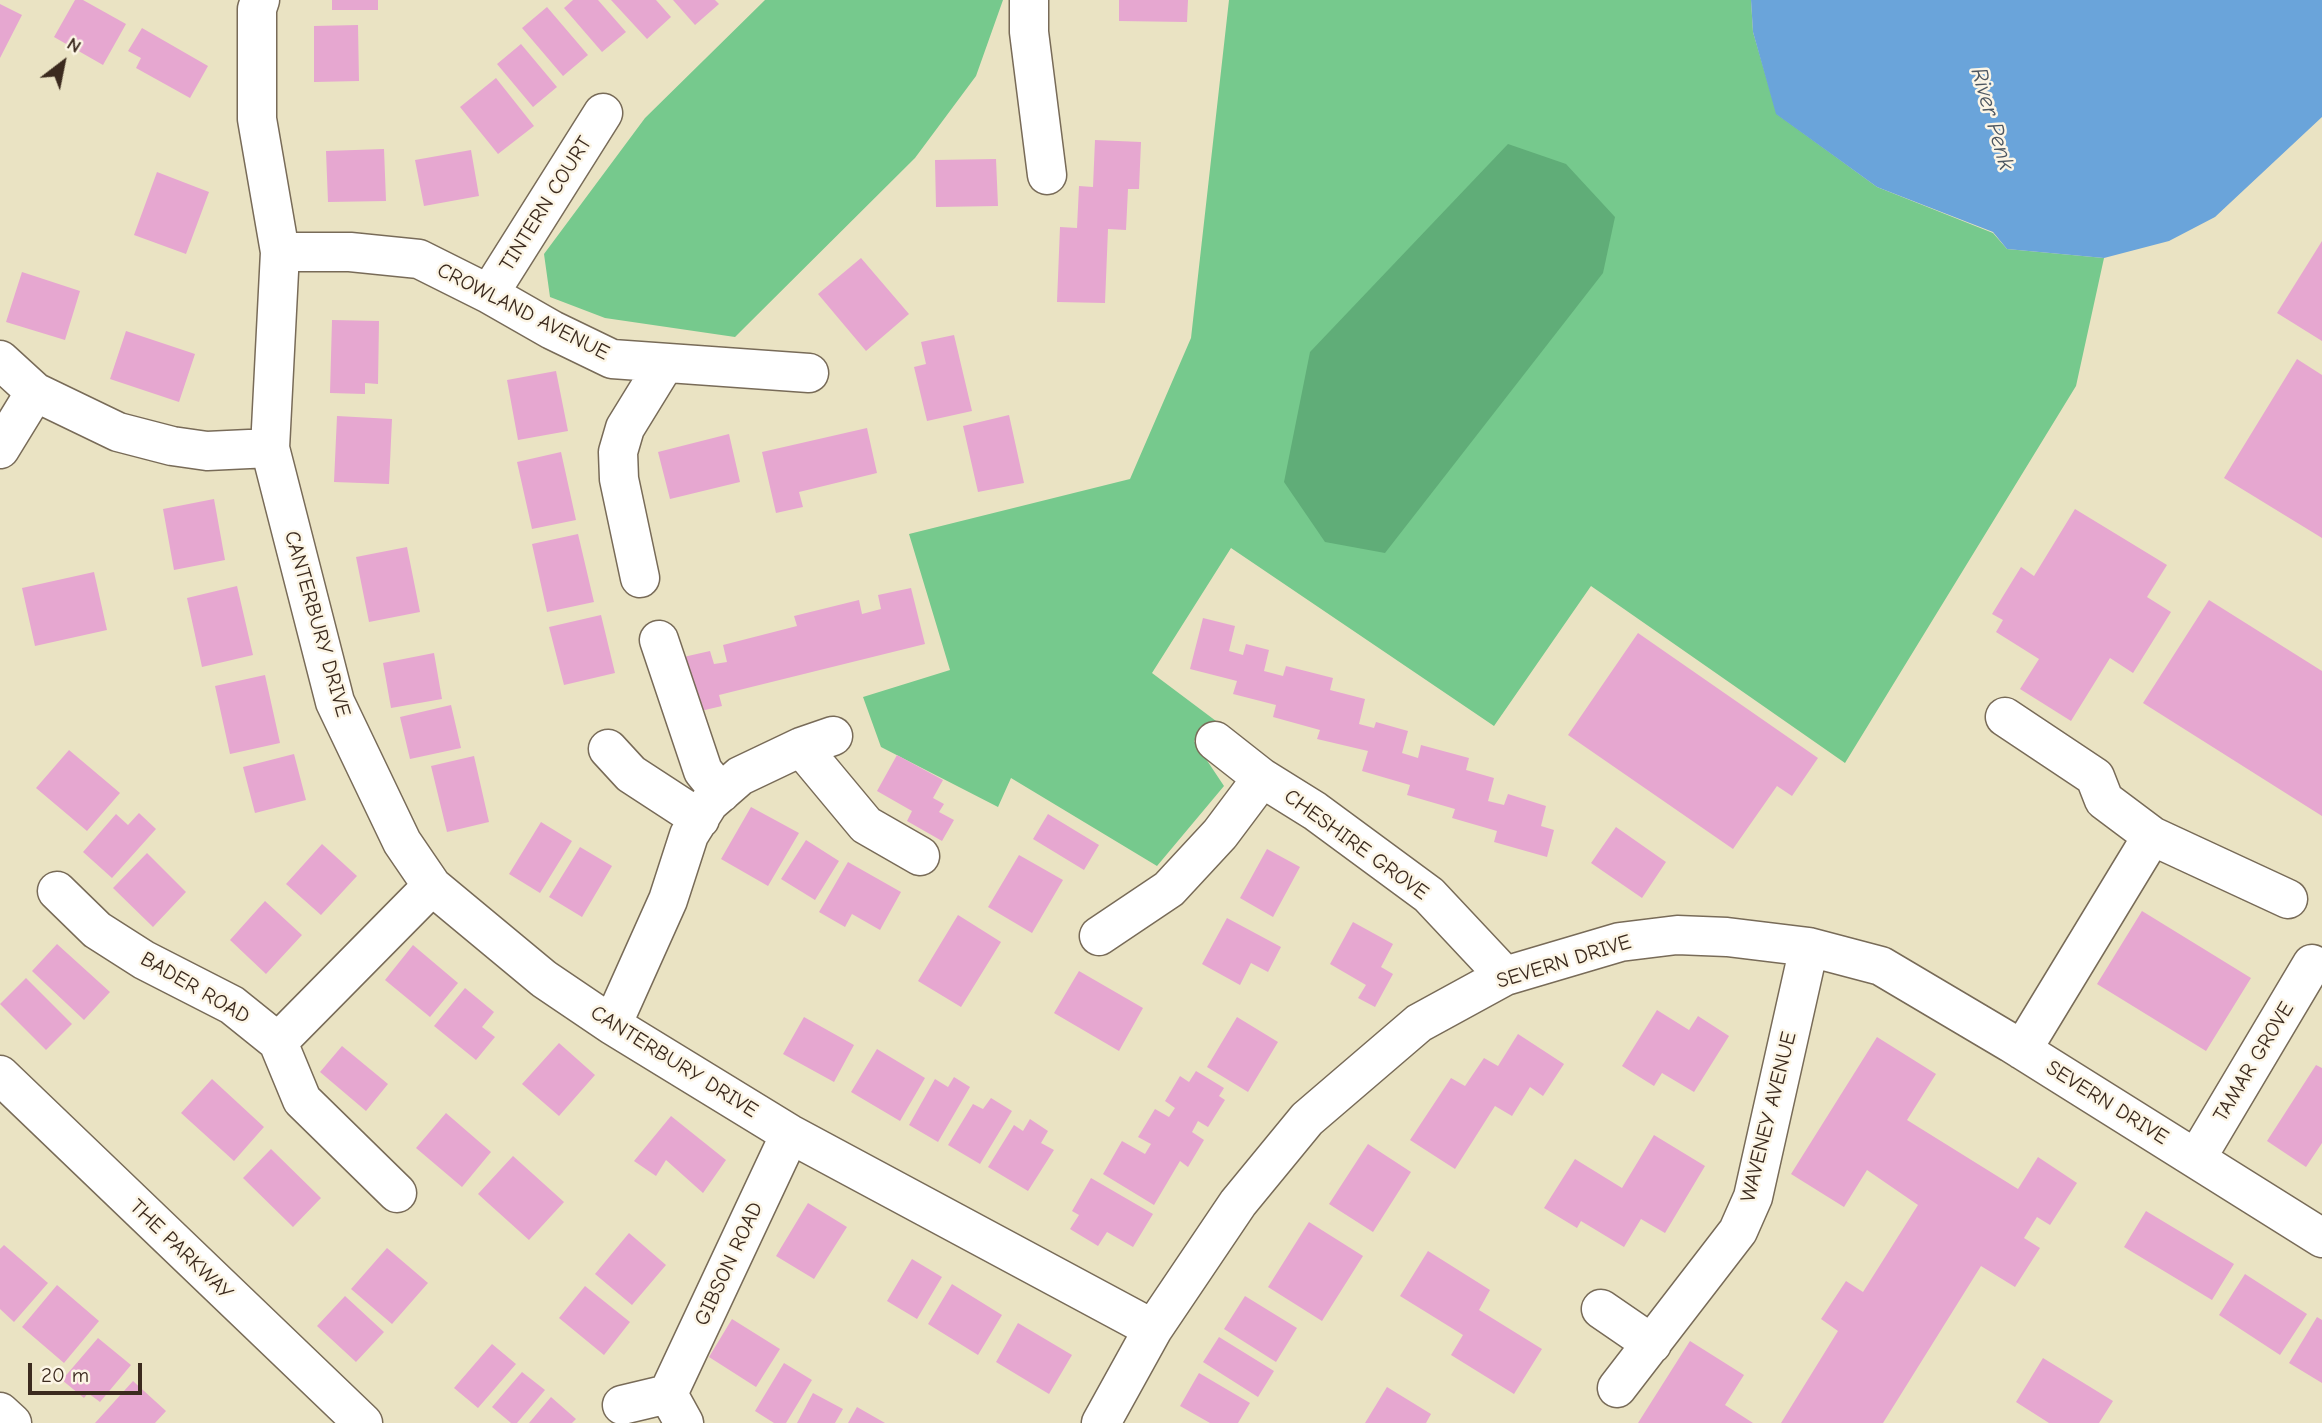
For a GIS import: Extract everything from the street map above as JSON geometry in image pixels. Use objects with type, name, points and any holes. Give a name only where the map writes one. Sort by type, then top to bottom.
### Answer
[{"type":"street","points":[[1029,0],[1029,32],[1047,174]]},
{"type":"street","name":"CANTERBURY DRIVE","points":[[250,3],[257,118],[280,252],[270,448],[335,702],[402,842],[432,887],[544,979],[612,1025],[790,1134],[1153,1329]]},
{"type":"street","name":"TINTERN COURT","points":[[489,294],[603,113]]},
{"type":"street","name":"CROWLAND AVENUE","points":[[280,252],[350,252],[419,259],[612,359],[809,373]]},
{"type":"street","points":[[0,360],[35,392],[118,432],[172,446],[207,451],[270,448]]},
{"type":"street","points":[[640,578],[619,479],[618,452],[625,428],[665,363]]},
{"type":"street","points":[[0,449],[35,392]]},
{"type":"street","points":[[659,640],[703,771],[710,806]]},
{"type":"street","points":[[2006,717],[2095,777],[2104,800],[2152,836],[2288,899]]},
{"type":"street","points":[[612,1025],[668,900],[689,835],[710,806],[740,776],[817,741],[866,825],[919,856]]},
{"type":"street","name":"CHESHIRE GROVE","points":[[1215,741],[1262,778],[1315,811],[1429,895],[1505,976]]},
{"type":"street","points":[[608,749],[631,774],[710,806]]},
{"type":"street","name":"CHESHIRE GROVE","points":[[1100,936],[1169,889],[1220,834],[1262,778]]},
{"type":"street","points":[[2022,1051],[2152,836]]},
{"type":"street","points":[[278,1042],[432,887]]},
{"type":"street","name":"BADER ROAD","points":[[57,891],[97,930],[144,960],[232,1005],[278,1042],[302,1100],[397,1193]]},
{"type":"street","name":"SEVERN DRIVE","points":[[1101,1423],[1153,1329],[1238,1203],[1307,1119],[1419,1023],[1505,976],[1620,942],[1677,935],[1727,937],[1809,947],[1881,966],[2322,1238]]},
{"type":"street","name":"WAVENEY AVENUE","points":[[1617,1388],[1738,1231],[1753,1197],[1809,947]]},
{"type":"street","name":"TAMAR GROVE","points":[[2196,1159],[2312,964]]},
{"type":"street","name":"THE PARKWAY","points":[[0,1075],[363,1423]]},
{"type":"street","name":"GIBSON ROAD","points":[[622,1405],[676,1409],[790,1134]]},
{"type":"street","points":[[1601,1309],[1652,1344]]},
{"type":"street","points":[[0,1412],[12,1423]]},
{"type":"green space","points":[[765,0],[1003,0],[976,76],[915,158],[735,337],[605,318],[550,297],[544,254],[645,118]]},
{"type":"green space","points":[[1229,0],[1751,0],[1753,32],[1777,114],[1877,187],[1993,233],[2007,249],[2104,258],[2076,386],[1845,763],[1591,586],[1494,726],[1231,548],[1152,673],[1216,721],[1194,741],[1224,786],[1157,866],[1011,778],[998,807],[881,747],[863,697],[950,670],[909,534],[1130,479],[1191,338]]},
{"type":"green space","points":[[1508,144],[1566,164],[1615,217],[1603,273],[1385,553],[1325,542],[1284,482],[1310,352]]},
{"type":"water","name":"River Penk","points":[[1751,0],[2322,0],[2322,117],[2215,217],[2169,241],[2104,258],[2007,249],[1993,232],[1877,187],[1776,114],[1753,32]]},
{"type":"building","points":[[75,0],[83,0],[126,24],[103,65],[54,37]]},
{"type":"building","points":[[332,0],[378,0],[378,10],[332,10]]},
{"type":"building","points":[[573,0],[598,0],[626,32],[602,52],[564,8]]},
{"type":"building","points":[[611,0],[656,0],[671,17],[647,39]]},
{"type":"building","points":[[673,0],[715,0],[719,4],[695,25]]},
{"type":"building","points":[[1119,0],[1188,0],[1187,22],[1119,21]]},
{"type":"building","points":[[0,4],[22,15],[0,58]]},
{"type":"building","points":[[547,7],[588,55],[563,76],[522,28]]},
{"type":"building","points":[[358,25],[359,81],[314,82],[314,26]]},
{"type":"building","points":[[142,28],[208,66],[190,98],[136,68],[141,58],[128,51]]},
{"type":"building","points":[[521,44],[557,87],[533,107],[497,64]]},
{"type":"building","points":[[496,78],[534,126],[498,154],[460,107]]},
{"type":"building","points":[[1095,140],[1141,142],[1139,189],[1128,189],[1126,230],[1108,229],[1105,303],[1057,302],[1060,227],[1077,228],[1079,186],[1093,187]]},
{"type":"building","points":[[384,149],[386,201],[328,202],[326,151]]},
{"type":"building","points":[[471,150],[479,196],[424,206],[415,160]]},
{"type":"building","points":[[996,159],[998,206],[936,207],[935,160]]},
{"type":"building","points":[[157,172],[209,192],[186,254],[134,235]]},
{"type":"building","points":[[2322,241],[2322,341],[2277,313]]},
{"type":"building","points":[[861,258],[909,314],[866,351],[818,294]]},
{"type":"building","points":[[22,272],[80,291],[65,340],[6,322]]},
{"type":"building","points":[[332,320],[379,321],[378,384],[365,383],[365,394],[330,393]]},
{"type":"building","points":[[126,331],[195,354],[179,402],[110,379]]},
{"type":"building","points":[[954,335],[972,411],[927,421],[914,367],[926,364],[921,342]]},
{"type":"building","points":[[2297,359],[2322,375],[2322,538],[2224,478]]},
{"type":"building","points":[[556,371],[568,431],[518,440],[507,380]]},
{"type":"building","points":[[1009,415],[1024,483],[978,492],[963,426]]},
{"type":"building","points":[[337,416],[392,419],[389,484],[334,482]]},
{"type":"building","points":[[867,428],[877,473],[799,492],[803,507],[776,513],[762,452]]},
{"type":"building","points":[[729,434],[740,482],[670,499],[658,452]]},
{"type":"building","points":[[561,452],[576,520],[532,529],[517,462]]},
{"type":"building","points":[[214,499],[225,560],[174,570],[163,509]]},
{"type":"building","points":[[2075,509],[2167,565],[2147,597],[2171,612],[2133,673],[2110,658],[2071,721],[2020,689],[2039,659],[1996,632],[2003,620],[1992,614],[2021,567],[2034,576]]},
{"type":"building","points":[[578,534],[594,602],[547,612],[532,544]]},
{"type":"building","points":[[407,547],[420,612],[369,622],[356,557]]},
{"type":"building","points":[[94,572],[107,630],[35,646],[22,588]]},
{"type":"building","points":[[237,586],[253,655],[202,667],[187,598]]},
{"type":"building","points":[[911,588],[925,644],[719,695],[722,706],[692,713],[679,658],[710,651],[714,664],[727,662],[723,645],[797,626],[794,616],[859,600],[862,614],[881,609],[878,595]]},
{"type":"building","points":[[2209,600],[2322,671],[2322,816],[2143,703]]},
{"type":"building","points":[[601,615],[615,673],[564,685],[549,627]]},
{"type":"building","points":[[1203,618],[1235,626],[1229,651],[1243,655],[1246,644],[1269,650],[1264,671],[1283,676],[1286,666],[1333,678],[1330,690],[1365,699],[1359,724],[1374,728],[1376,722],[1408,731],[1402,753],[1418,758],[1421,745],[1469,758],[1466,770],[1494,778],[1488,801],[1504,805],[1508,794],[1546,806],[1541,826],[1554,830],[1547,857],[1494,842],[1497,831],[1452,818],[1455,809],[1407,795],[1410,785],[1362,771],[1368,751],[1317,739],[1320,730],[1273,717],[1276,705],[1233,694],[1237,681],[1190,669]]},
{"type":"building","points":[[1638,633],[1818,758],[1792,796],[1777,786],[1733,849],[1568,735]]},
{"type":"building","points":[[434,653],[442,699],[391,708],[383,663]]},
{"type":"building","points":[[265,675],[280,743],[230,754],[215,686]]},
{"type":"building","points":[[451,705],[461,748],[410,759],[400,717]]},
{"type":"building","points":[[69,750],[120,793],[87,831],[36,788]]},
{"type":"building","points":[[294,754],[306,800],[255,813],[243,767]]},
{"type":"building","points":[[897,755],[943,780],[933,798],[944,804],[939,812],[954,820],[942,841],[907,821],[912,811],[877,791]]},
{"type":"building","points":[[474,756],[489,822],[447,832],[431,766]]},
{"type":"building","points":[[751,807],[799,833],[768,886],[721,859]]},
{"type":"building","points":[[139,813],[156,829],[112,878],[83,852],[116,814],[128,825]]},
{"type":"building","points":[[1048,814],[1099,845],[1084,870],[1033,839]]},
{"type":"building","points":[[541,822],[572,841],[540,893],[509,874]]},
{"type":"building","points":[[1616,827],[1666,862],[1642,898],[1591,863]]},
{"type":"building","points":[[806,840],[839,861],[815,900],[781,879]]},
{"type":"building","points":[[322,844],[357,876],[321,915],[286,884]]},
{"type":"building","points":[[580,847],[612,866],[582,917],[549,897]]},
{"type":"building","points":[[1267,849],[1300,867],[1273,917],[1240,898]]},
{"type":"building","points":[[147,853],[186,892],[153,927],[113,888]]},
{"type":"building","points":[[1019,855],[1063,880],[1032,933],[988,907]]},
{"type":"building","points":[[848,862],[901,892],[880,930],[852,914],[845,927],[819,912]]},
{"type":"building","points":[[265,901],[302,935],[266,974],[230,940]]},
{"type":"building","points":[[2142,911],[2251,978],[2206,1051],[2097,984]]},
{"type":"building","points":[[958,915],[1001,942],[961,1007],[918,981]]},
{"type":"building","points":[[1227,918],[1281,947],[1268,972],[1251,963],[1240,985],[1202,964]]},
{"type":"building","points":[[1353,922],[1393,944],[1381,967],[1393,974],[1375,1007],[1358,998],[1366,985],[1330,964]]},
{"type":"building","points":[[57,944],[110,992],[84,1020],[32,971]]},
{"type":"building","points":[[413,945],[458,983],[430,1017],[385,980]]},
{"type":"building","points":[[1079,971],[1143,1008],[1119,1051],[1054,1013]]},
{"type":"building","points":[[26,978],[72,1024],[46,1050],[0,1004]]},
{"type":"building","points":[[465,988],[494,1012],[482,1027],[495,1037],[476,1060],[434,1026]]},
{"type":"building","points":[[1657,1010],[1689,1030],[1698,1016],[1729,1036],[1694,1092],[1662,1073],[1654,1086],[1622,1066]]},
{"type":"building","points":[[804,1017],[854,1045],[834,1082],[783,1054]]},
{"type":"building","points":[[1237,1017],[1278,1042],[1248,1092],[1207,1067]]},
{"type":"building","points":[[1518,1034],[1564,1064],[1543,1096],[1530,1087],[1512,1116],[1495,1106],[1455,1169],[1410,1140],[1451,1078],[1465,1086],[1484,1058],[1498,1066]]},
{"type":"building","points":[[1877,1037],[1936,1074],[1907,1120],[2018,1189],[2038,1157],[2077,1183],[2050,1225],[2037,1217],[2024,1238],[2040,1248],[2015,1287],[1981,1266],[1883,1423],[1781,1423],[1838,1331],[1821,1319],[1846,1281],[1863,1292],[1918,1205],[1867,1170],[1844,1207],[1791,1174]]},
{"type":"building","points":[[559,1043],[595,1075],[559,1116],[522,1084]]},
{"type":"building","points":[[342,1046],[388,1084],[366,1111],[320,1072]]},
{"type":"building","points":[[877,1049],[925,1078],[900,1121],[851,1092]]},
{"type":"building","points":[[2316,1065],[2322,1068],[2322,1143],[2306,1167],[2267,1141]]},
{"type":"building","points":[[1196,1071],[1224,1088],[1219,1096],[1225,1100],[1208,1127],[1198,1121],[1192,1132],[1204,1140],[1188,1167],[1180,1161],[1154,1205],[1103,1174],[1122,1141],[1145,1154],[1151,1144],[1138,1137],[1155,1109],[1169,1117],[1175,1108],[1165,1101],[1180,1076],[1189,1082]]},
{"type":"building","points":[[954,1077],[970,1087],[938,1142],[909,1125],[935,1079],[948,1087]]},
{"type":"building","points":[[212,1079],[264,1127],[234,1161],[181,1113]]},
{"type":"building","points":[[991,1098],[1012,1111],[980,1164],[948,1145],[973,1104],[983,1109]]},
{"type":"building","points":[[446,1113],[491,1152],[462,1187],[416,1148]]},
{"type":"building","points":[[671,1116],[726,1160],[703,1193],[666,1160],[656,1176],[634,1161]]},
{"type":"building","points":[[1030,1119],[1048,1131],[1041,1143],[1054,1150],[1028,1191],[988,1167],[1014,1125],[1023,1131]]},
{"type":"building","points":[[1654,1135],[1705,1166],[1665,1233],[1641,1219],[1624,1247],[1581,1221],[1577,1228],[1544,1208],[1575,1159],[1622,1188]]},
{"type":"building","points":[[1368,1144],[1411,1172],[1373,1232],[1329,1204]]},
{"type":"building","points":[[271,1149],[321,1198],[293,1227],[243,1178]]},
{"type":"building","points":[[513,1156],[564,1202],[529,1240],[478,1194]]},
{"type":"building","points":[[1091,1178],[1153,1214],[1133,1247],[1107,1232],[1098,1246],[1070,1229],[1079,1215],[1072,1211]]},
{"type":"building","points":[[808,1203],[847,1227],[814,1279],[776,1256]]},
{"type":"building","points":[[2146,1211],[2234,1264],[2212,1300],[2124,1247]]},
{"type":"building","points":[[1309,1222],[1363,1256],[1322,1321],[1268,1287]]},
{"type":"building","points":[[629,1233],[666,1265],[632,1305],[595,1274]]},
{"type":"building","points":[[4,1245],[48,1283],[14,1322],[0,1309],[0,1249]]},
{"type":"building","points":[[387,1248],[428,1283],[392,1324],[351,1289]]},
{"type":"building","points":[[1428,1251],[1490,1290],[1479,1310],[1542,1349],[1514,1394],[1451,1355],[1463,1335],[1400,1296]]},
{"type":"building","points":[[912,1259],[942,1277],[917,1319],[887,1301]]},
{"type":"building","points":[[2245,1274],[2307,1314],[2280,1355],[2219,1315]]},
{"type":"building","points":[[952,1284],[1002,1315],[978,1355],[928,1324]]},
{"type":"building","points":[[57,1285],[99,1321],[64,1363],[22,1327]]},
{"type":"building","points":[[585,1286],[630,1322],[604,1355],[559,1318]]},
{"type":"building","points":[[345,1296],[384,1332],[356,1362],[317,1326]]},
{"type":"building","points":[[1245,1296],[1297,1328],[1276,1362],[1224,1329]]},
{"type":"building","points":[[2317,1317],[2322,1320],[2322,1383],[2289,1363]]},
{"type":"building","points":[[732,1319],[780,1349],[756,1387],[709,1357]]},
{"type":"building","points":[[1018,1323],[1072,1355],[1049,1394],[996,1362]]},
{"type":"building","points":[[1219,1337],[1274,1371],[1258,1397],[1203,1362]]},
{"type":"building","points":[[98,1338],[131,1365],[100,1402],[88,1393],[84,1398],[62,1380]]},
{"type":"building","points":[[1690,1341],[1744,1375],[1725,1405],[1753,1423],[1638,1423]]},
{"type":"building","points":[[492,1344],[516,1364],[478,1408],[454,1388]]},
{"type":"building","points":[[2043,1358],[2113,1401],[2099,1423],[2049,1423],[2016,1402]]},
{"type":"building","points":[[784,1363],[812,1380],[786,1423],[774,1423],[755,1411]]},
{"type":"building","points":[[522,1372],[545,1390],[517,1423],[511,1423],[492,1407]]},
{"type":"building","points":[[1199,1373],[1250,1403],[1238,1423],[1210,1423],[1180,1406]]},
{"type":"building","points":[[133,1381],[166,1411],[155,1423],[95,1423]]},
{"type":"building","points":[[1387,1387],[1431,1414],[1426,1423],[1365,1423]]},
{"type":"building","points":[[813,1393],[843,1409],[835,1423],[797,1423]]},
{"type":"building","points":[[551,1397],[576,1419],[572,1423],[529,1423]]},
{"type":"building","points":[[857,1407],[885,1423],[848,1423]]}]
